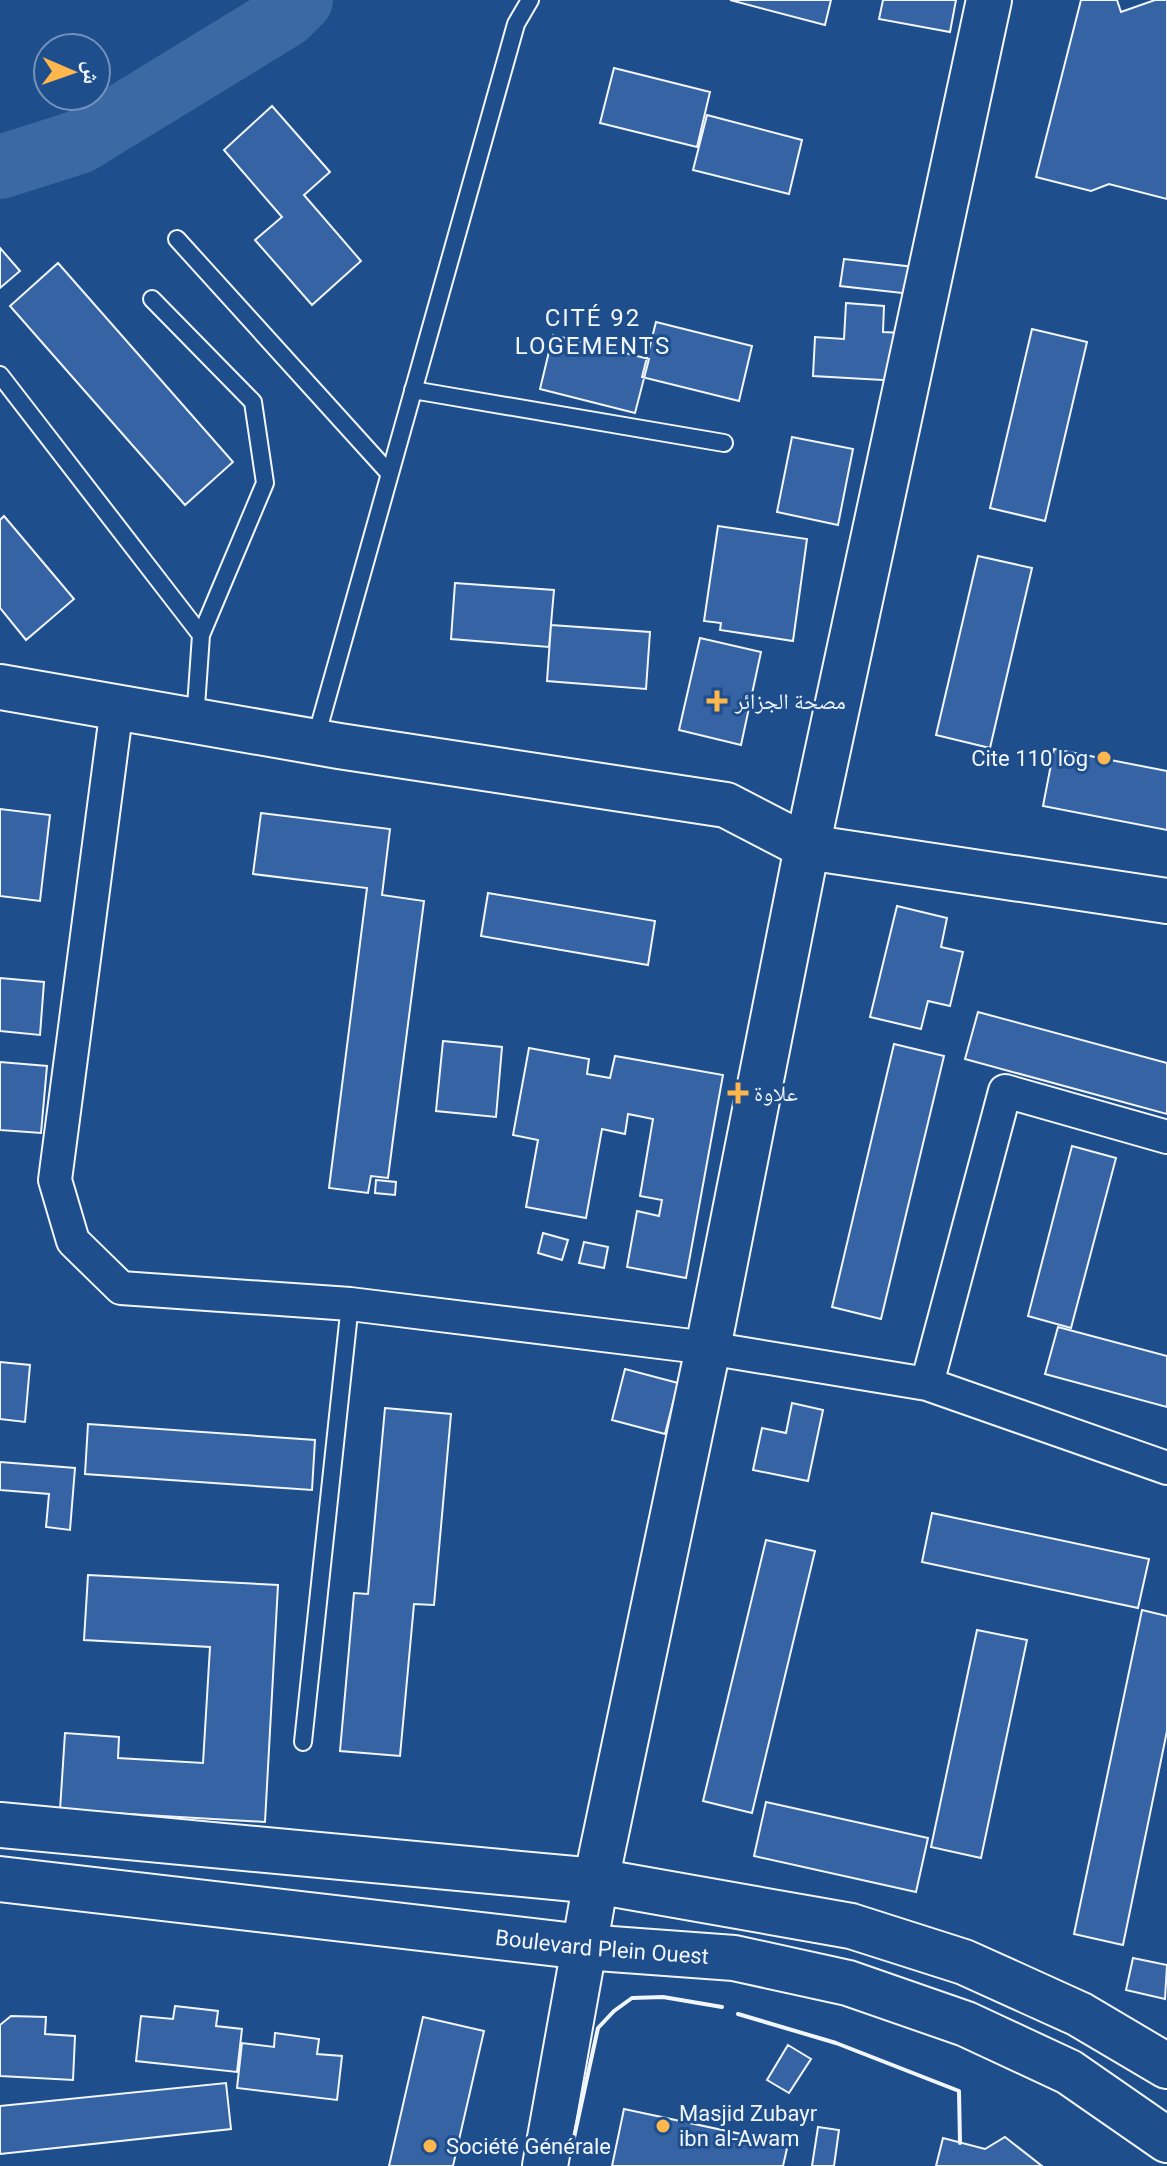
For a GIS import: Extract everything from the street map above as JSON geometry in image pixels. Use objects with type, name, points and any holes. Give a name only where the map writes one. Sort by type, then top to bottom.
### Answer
[{"type":"street","points":[[545,2166],[596,1881],[708,1348],[807,847],[989,0]]},
{"type":"street","points":[[0,687],[315,742],[726,805],[807,847],[1167,901]]},
{"type":"street","points":[[117,707],[55,1180],[73,1241],[121,1288],[350,1304],[708,1348],[927,1384],[1167,1468]]},
{"type":"street","points":[[927,1384],[1005,1091],[1167,1137]]},
{"type":"street","points":[[0,1825],[596,1881],[851,1926],[950,1957],[1079,2014],[1167,2066]]},
{"type":"street","name":"Boulevard Plein Ouest","points":[[0,1879],[584,1947],[734,1958],[848,1983],[966,2024],[1069,2072],[1167,2140]]},
{"type":"lane","points":[[315,742],[516,24],[530,0]]},
{"type":"lane","points":[[177,239],[389,473]]},
{"type":"lane","points":[[152,299],[253,402],[265,483],[201,635],[195,721]]},
{"type":"lane","points":[[0,375],[201,635]]},
{"type":"lane","points":[[413,390],[724,443]]},
{"type":"lane","points":[[303,1742],[350,1304]]},
{"type":"building","points":[[730,0],[831,0],[825,25]]},
{"type":"building","points":[[883,0],[956,0],[950,32],[879,19]]},
{"type":"building","points":[[1081,0],[1117,0],[1121,12],[1155,0],[1167,0],[1167,199],[1109,184],[1091,191],[1036,177]]},
{"type":"building","points":[[614,68],[710,92],[697,147],[600,123]]},
{"type":"building","points":[[272,106],[330,172],[304,195],[361,261],[312,305],[255,240],[282,217],[224,150]]},
{"type":"building","points":[[707,115],[802,140],[789,194],[693,170]]},
{"type":"building","points":[[0,248],[20,271],[0,288]]},
{"type":"building","points":[[844,259],[923,268],[920,295],[840,286]]},
{"type":"building","points":[[58,263],[233,462],[185,505],[10,306]]},
{"type":"building","points":[[846,303],[884,306],[883,332],[903,333],[900,381],[813,376],[815,337],[844,339]]},
{"type":"building","points":[[656,322],[752,346],[739,401],[642,377]]},
{"type":"building","points":[[1032,329],[1087,342],[1045,521],[990,508]]},
{"type":"building","points":[[553,335],[649,359],[635,413],[540,389]]},
{"type":"building","points":[[792,437],[853,449],[838,525],[777,512]]},
{"type":"building","points":[[4,516],[74,599],[26,640],[0,608],[0,520]]},
{"type":"building","points":[[718,526],[807,539],[793,641],[720,630],[721,623],[704,621]]},
{"type":"building","points":[[978,556],[1032,568],[990,748],[936,735]]},
{"type":"building","points":[[455,583],[554,590],[549,647],[451,639]]},
{"type":"building","points":[[551,625],[650,632],[646,689],[547,681]]},
{"type":"building","points":[[700,638],[761,652],[741,745],[679,730]]},
{"type":"building","points":[[1054,749],[1167,771],[1167,830],[1043,806]]},
{"type":"building","points":[[0,809],[50,815],[40,901],[0,896]]},
{"type":"building","points":[[261,813],[390,829],[382,895],[424,901],[388,1178],[371,1176],[368,1193],[329,1188],[367,888],[253,874]]},
{"type":"building","points":[[488,893],[655,921],[648,965],[481,936]]},
{"type":"building","points":[[897,906],[947,918],[941,947],[963,952],[950,1006],[928,1001],[921,1029],[870,1017]]},
{"type":"building","points":[[0,978],[44,982],[40,1035],[0,1031]]},
{"type":"building","points":[[978,1012],[1167,1063],[1167,1114],[965,1059]]},
{"type":"building","points":[[443,1041],[502,1047],[496,1117],[436,1111]]},
{"type":"building","points":[[894,1044],[944,1056],[881,1319],[832,1307]]},
{"type":"building","points":[[529,1048],[589,1059],[587,1074],[610,1078],[615,1056],[723,1075],[686,1278],[627,1267],[637,1211],[659,1216],[662,1200],[640,1196],[653,1119],[628,1114],[625,1134],[602,1129],[586,1218],[526,1207],[538,1140],[513,1135]]},
{"type":"building","points":[[0,1062],[47,1066],[41,1133],[0,1130]]},
{"type":"building","points":[[1072,1146],[1116,1158],[1071,1328],[1028,1316]]},
{"type":"building","points":[[376,1180],[396,1182],[395,1195],[375,1193]]},
{"type":"building","points":[[543,1233],[568,1240],[562,1260],[538,1253]]},
{"type":"building","points":[[584,1242],[608,1247],[604,1268],[579,1263]]},
{"type":"building","points":[[1058,1327],[1167,1356],[1167,1407],[1045,1374]]},
{"type":"building","points":[[0,1362],[30,1365],[25,1422],[0,1419]]},
{"type":"building","points":[[625,1369],[678,1383],[665,1434],[612,1420]]},
{"type":"building","points":[[792,1403],[823,1410],[808,1481],[753,1470],[762,1428],[786,1433]]},
{"type":"building","points":[[385,1408],[451,1414],[434,1605],[414,1604],[400,1756],[340,1751],[354,1593],[368,1594]]},
{"type":"building","points":[[88,1424],[315,1440],[312,1490],[85,1474]]},
{"type":"building","points":[[0,1462],[75,1468],[70,1530],[46,1527],[49,1494],[0,1490]]},
{"type":"building","points":[[932,1513],[1149,1559],[1138,1608],[922,1562]]},
{"type":"building","points":[[766,1540],[815,1551],[752,1813],[703,1801]]},
{"type":"building","points":[[88,1575],[278,1585],[265,1822],[60,1810],[65,1733],[119,1737],[118,1758],[203,1763],[210,1647],[84,1640]]},
{"type":"building","points":[[1142,1610],[1167,1616],[1167,1731],[1123,1945],[1074,1934]]},
{"type":"building","points":[[977,1630],[1027,1640],[981,1858],[931,1847]]},
{"type":"building","points":[[766,1802],[928,1838],[916,1892],[754,1856]]},
{"type":"building","points":[[1133,1958],[1167,1965],[1165,1999],[1126,1990]]},
{"type":"building","points":[[175,2006],[218,2011],[216,2026],[242,2029],[237,2072],[136,2061],[141,2016],[173,2019]]},
{"type":"building","points":[[11,2016],[46,2017],[45,2034],[75,2036],[73,2080],[0,2076],[0,2025]]},
{"type":"building","points":[[423,2017],[484,2031],[453,2166],[389,2166]]},
{"type":"building","points":[[275,2033],[319,2039],[317,2054],[342,2056],[337,2100],[237,2088],[242,2043],[274,2047]]},
{"type":"building","points":[[788,2045],[811,2059],[789,2093],[767,2080]]},
{"type":"building","points":[[226,2083],[231,2129],[0,2154],[0,2106]]},
{"type":"building","name":"Masjid Zubayr ibn al-Awam","points":[[624,2109],[788,2144],[783,2166],[612,2166]]},
{"type":"building","points":[[818,2127],[839,2130],[834,2166],[812,2166]]},
{"type":"building","points":[[1005,2137],[1042,2166],[936,2166],[943,2138],[985,2149]]},
{"type":"waterway","points":[[0,167],[79,142],[285,16],[301,0]]},
{"type":"wall","points":[[573,2142],[598,2028],[614,2011],[632,1998],[663,1997],[722,2007]]},
{"type":"wall","points":[[738,2014],[836,2043],[959,2091],[960,2143]]},
{"type":"place","name":"مصحة الجزائر","points":[[717,701]]},
{"type":"place","name":"Cite 110 log","points":[[1104,758]]},
{"type":"place","name":"علاوة","points":[[738,1093]]},
{"type":"place","name":"Masjid Zubayr ibn al-Awam","points":[[663,2126]]},
{"type":"place","name":"Société Générale","points":[[430,2146]]},
{"type":"district","name":"CITÉ 92 LOGEMENTS","points":[[593,332]]}]
